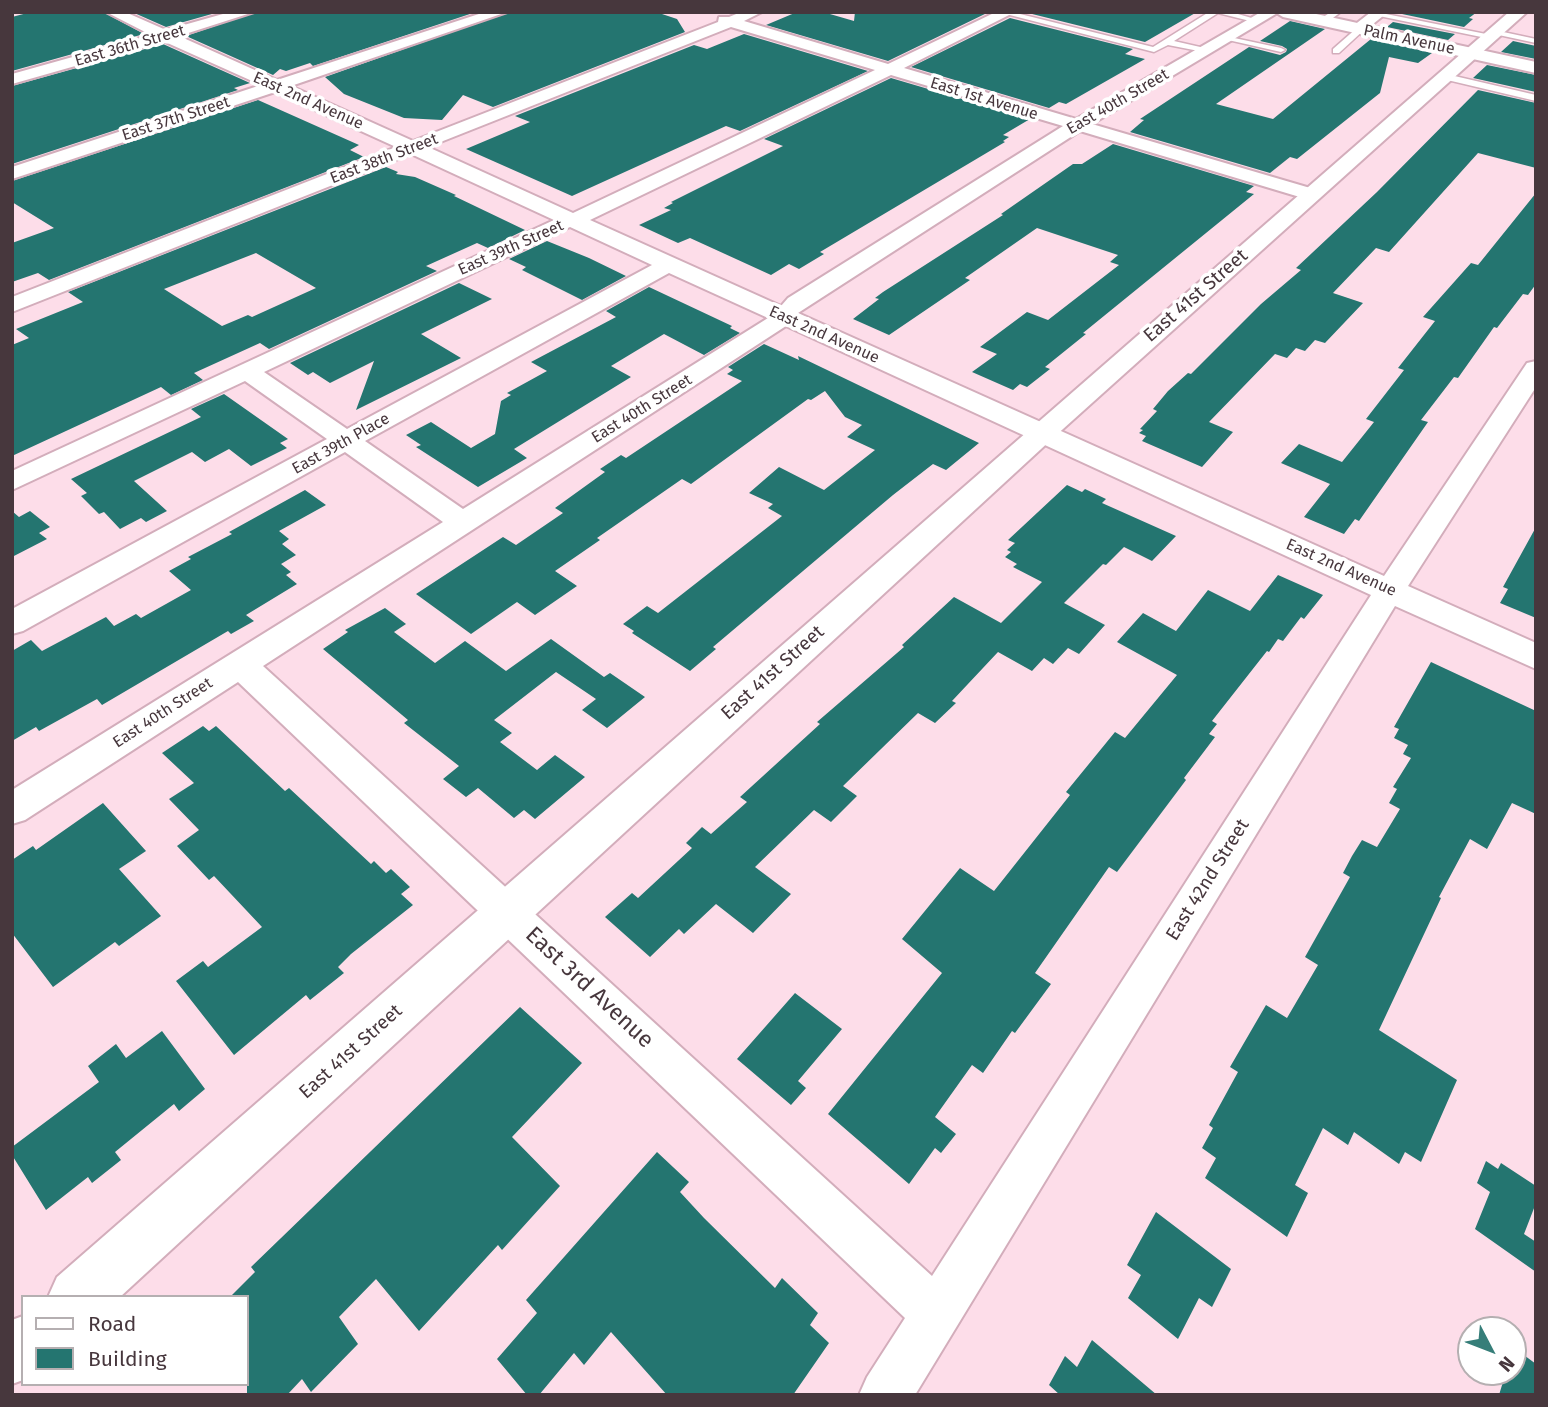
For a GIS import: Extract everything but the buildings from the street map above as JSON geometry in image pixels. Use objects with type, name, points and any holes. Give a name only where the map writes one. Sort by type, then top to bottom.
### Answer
[{"type":"street","name":"East 2nd Avenue","points":[[113,12],[1536,657]]},
{"type":"street","name":"East 36th Street","points":[[12,79],[247,12]]},
{"type":"street","name":"East 37th Street","points":[[12,173],[500,12]]},
{"type":"street","name":"East 1st Avenue","points":[[698,12],[1310,194]]},
{"type":"street","name":"East 38th Street","points":[[12,305],[755,12]]},
{"type":"street","name":"East 41st Street","points":[[79,1295],[1042,432],[1519,12]]},
{"type":"street","name":"East 39th Street","points":[[12,482],[552,227],[573,220],[1007,13]]},
{"type":"street","points":[[1360,29],[1380,13]]},
{"type":"street","name":"Palm Avenue","points":[[1278,14],[1330,17],[1360,29],[1412,29],[1473,54],[1536,68]]},
{"type":"street","name":"East 40th Street","points":[[12,809],[773,326],[796,303],[1076,126],[1228,38],[1278,14]]},
{"type":"street","name":"East 39th Place","points":[[12,624],[669,264]]},
{"type":"street","name":"East 42nd Street","points":[[886,1395],[1390,590],[1536,368]]},
{"type":"street","points":[[247,370],[464,523]]},
{"type":"street","name":"East 3rd Avenue","points":[[240,664],[937,1314]]},
{"type":"lane","points":[[1007,13],[1154,50],[1215,12]]},
{"type":"lane","points":[[1221,12],[1278,14]]},
{"type":"lane","points":[[1380,13],[1412,29],[1536,41]]},
{"type":"lane","points":[[1336,51],[1360,29]]},
{"type":"lane","points":[[1228,38],[1281,50]]},
{"type":"lane","points":[[1167,42],[1206,51]]},
{"type":"lane","points":[[1446,77],[1536,98]]}]
